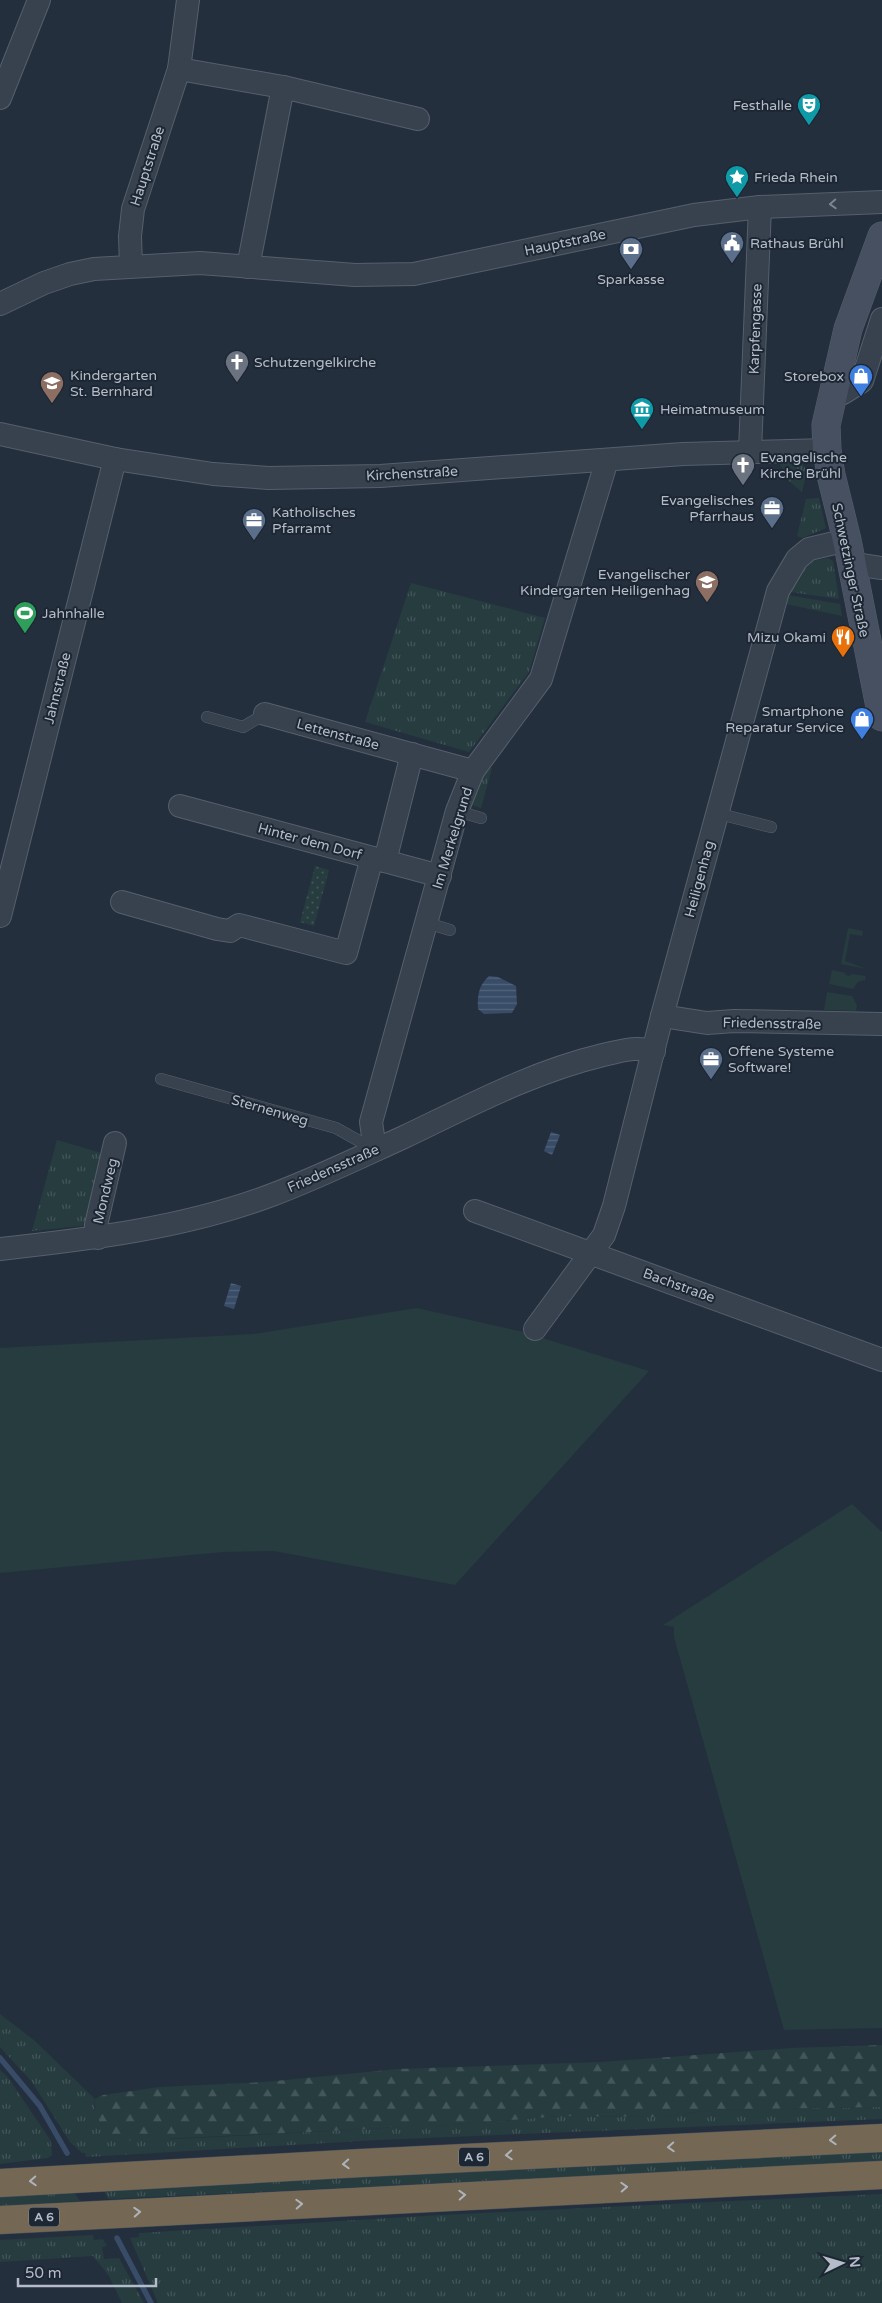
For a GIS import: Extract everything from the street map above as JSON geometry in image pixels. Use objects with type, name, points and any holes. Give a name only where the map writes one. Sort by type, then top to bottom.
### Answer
[{"type":"highway","name":"A 6","points":[[0,2183],[449,2158],[882,2138]]},
{"type":"highway","name":"A 6","points":[[0,2220],[882,2175]]},
{"type":"main road","name":"Schwetzinger Straße","points":[[881,241],[848,329],[826,425],[827,450],[882,717]]},
{"type":"street","points":[[0,98],[39,0]]},
{"type":"street","name":"Hauptstraße","points":[[131,266],[130,236],[133,209],[179,69],[188,0]]},
{"type":"street","points":[[179,69],[283,87],[418,119]]},
{"type":"street","points":[[248,267],[283,87]]},
{"type":"street","name":"Hauptstraße","points":[[0,304],[44,283],[70,274],[131,266],[200,263],[355,275],[414,274],[685,216],[760,207],[882,202]]},
{"type":"street","name":"Karpfengasse","points":[[750,451],[760,207]]},
{"type":"street","points":[[832,393],[843,393],[862,381],[882,318]]},
{"type":"street","name":"Kirchenstraße","points":[[0,434],[115,459],[214,474],[269,478],[380,476],[750,451],[827,450]]},
{"type":"street","name":"Jahnstraße","points":[[0,916],[10,833],[115,459]]},
{"type":"street","name":"Im Merkelgrund","points":[[375,1150],[371,1122],[457,811],[473,771],[541,679],[607,460]]},
{"type":"street","name":"Heiligenhag","points":[[535,1329],[604,1235],[614,1206],[716,813],[778,591],[797,559],[809,549],[846,540]]},
{"type":"street","points":[[852,567],[861,565],[882,568]]},
{"type":"street","name":"Lettenstraße","points":[[265,714],[473,771]]},
{"type":"street","points":[[122,902],[217,929],[230,931],[239,925],[346,953],[379,859],[412,754]]},
{"type":"street","name":"Hinter dem Dorf","points":[[180,806],[440,876]]},
{"type":"street","name":"Friedensstraße","points":[[662,1016],[707,1023],[734,1021],[882,1024]]},
{"type":"street","name":"Friedensstraße","points":[[0,1249],[98,1238],[185,1222],[270,1196],[375,1150],[512,1084],[567,1065],[638,1047],[654,1051]]},
{"type":"street","name":"Mondweg","points":[[98,1238],[96,1225],[115,1143]]},
{"type":"street","name":"Bachstraße","points":[[475,1211],[882,1360]]},
{"type":"lane","name":"Lettenstraße","points":[[207,717],[243,727],[265,714]]},
{"type":"lane","points":[[457,811],[481,818]]},
{"type":"lane","points":[[716,813],[771,827]]},
{"type":"lane","points":[[427,923],[450,930]]},
{"type":"lane","name":"Sternenweg","points":[[161,1079],[336,1128],[375,1150]]},
{"type":"green space","points":[[799,460],[807,470],[802,492],[789,481],[779,462]]},
{"type":"green space","points":[[819,498],[826,528],[802,538],[797,536],[806,499]]},
{"type":"green space","points":[[828,558],[833,561],[839,599],[790,592],[805,562]]},
{"type":"green space","points":[[411,583],[545,618],[529,672],[469,752],[365,722]]},
{"type":"green space","points":[[788,595],[840,604],[842,616],[781,603]]},
{"type":"green space","points":[[487,767],[492,768],[481,808],[468,804]]},
{"type":"green space","points":[[315,866],[329,870],[314,926],[300,922]]},
{"type":"green space","points":[[848,928],[863,931],[862,936],[850,934],[845,961],[867,969],[841,964]]},
{"type":"green space","points":[[832,970],[846,973],[845,975],[850,976],[851,974],[866,976],[865,980],[858,982],[853,989],[829,984]]},
{"type":"green space","points":[[827,992],[852,996],[857,1005],[856,1011],[824,1010]]},
{"type":"green space","points":[[57,1140],[101,1153],[107,1164],[91,1225],[32,1231]]},
{"type":"green space","points":[[417,1308],[523,1332],[649,1371],[455,1585],[274,1551],[223,1552],[0,1573],[0,1348],[254,1334]]},
{"type":"green space","points":[[852,1504],[882,1532],[882,2028],[784,2030],[674,1637],[674,1627],[663,1625]]},
{"type":"green space","points":[[0,2014],[35,2041],[95,2099],[94,2106],[103,2126],[174,2139],[401,2126],[438,2126],[561,2116],[659,2117],[711,2110],[882,2107],[882,2119],[378,2140],[86,2157],[85,2153],[82,2153],[70,2142],[32,2082],[0,2047]]},
{"type":"green space","points":[[882,2045],[882,2107],[711,2110],[659,2117],[561,2116],[438,2126],[401,2126],[373,2129],[116,2141],[106,2140],[95,2104],[95,2099],[103,2095],[160,2087],[265,2082],[398,2069],[601,2062],[793,2048]]},
{"type":"green space","points":[[0,2070],[7,2076],[51,2141],[52,2155],[48,2158],[0,2164]]},
{"type":"green space","points":[[882,2150],[882,2162],[108,2199],[103,2189]]},
{"type":"green space","points":[[73,2191],[80,2201],[0,2206],[0,2196]]},
{"type":"green space","points":[[882,2194],[882,2303],[158,2303],[130,2238],[139,2237],[139,2233],[441,2215]]},
{"type":"green space","points":[[93,2235],[94,2240],[103,2239],[107,2246],[102,2247],[104,2259],[119,2258],[144,2303],[122,2303],[109,2276],[93,2256],[0,2262],[0,2240]]},
{"type":"water","points":[[489,976],[498,977],[516,986],[517,1004],[512,1013],[484,1014],[478,1009],[479,991]]},
{"type":"water","points":[[551,1132],[560,1135],[552,1155],[544,1151]]},
{"type":"water","points":[[231,1283],[241,1286],[234,1309],[224,1306]]},
{"type":"waterway","points":[[0,2058],[40,2106],[67,2153]]},
{"type":"waterway","points":[[117,2238],[151,2303]]},
{"type":"place","name":"Festhalle","points":[[809,126]]},
{"type":"place","name":"Frieda Rhein","points":[[737,198]]},
{"type":"place","name":"Rathaus Brühl","points":[[732,264]]},
{"type":"place","name":"Sparkasse","points":[[631,270]]},
{"type":"place","name":"Schutzengelkirche","points":[[237,383]]},
{"type":"place","name":"Storebox","points":[[861,397]]},
{"type":"place","name":"Kindergarten St. Bernhard","points":[[52,404]]},
{"type":"place","name":"Heimatmuseum","points":[[642,430]]},
{"type":"place","name":"Evangelische Kirche Brühl","points":[[743,486]]},
{"type":"place","name":"Evangelisches Pfarrhaus","points":[[772,529]]},
{"type":"place","name":"Katholisches Pfarramt","points":[[254,541]]},
{"type":"place","name":"Evangelischer Kindergarten Heiligenhag","points":[[707,603]]},
{"type":"place","name":"Jahnhalle","points":[[25,634]]},
{"type":"place","name":"Mizu Okami","points":[[843,658]]},
{"type":"place","name":"Smartphone Reparatur Service","points":[[862,740]]},
{"type":"place","name":"Offene Systeme Software!","points":[[711,1080]]}]
